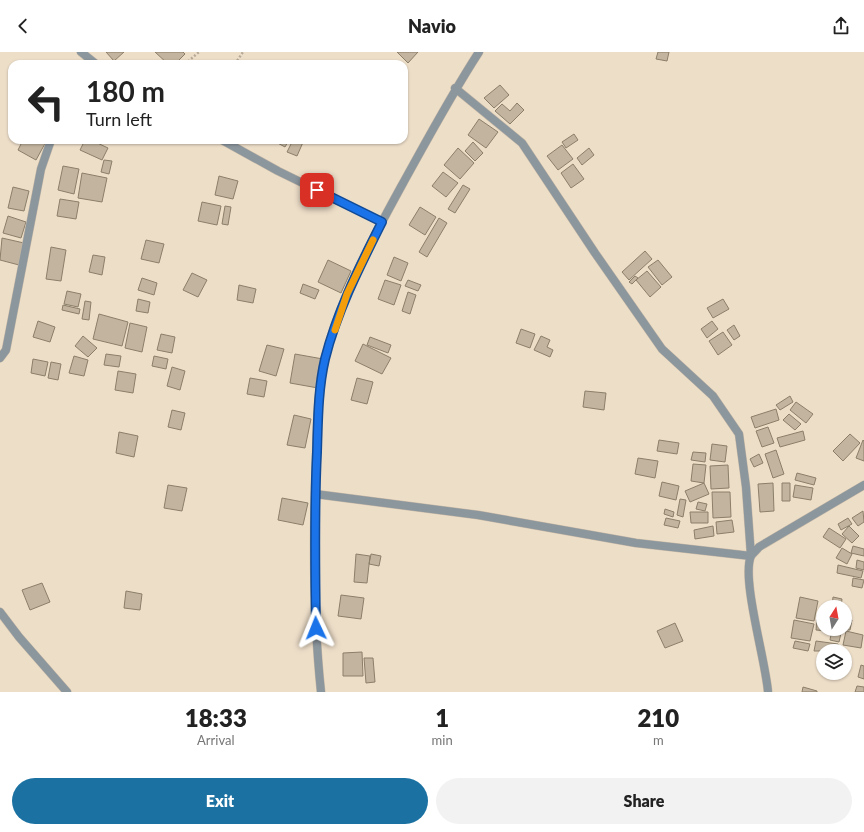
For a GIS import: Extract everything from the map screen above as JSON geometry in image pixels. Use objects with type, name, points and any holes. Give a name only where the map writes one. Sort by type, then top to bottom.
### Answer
[{"type":"street","points":[[320,692],[317,656],[314,527],[319,398],[325,359],[347,294],[382,222],[455,88],[479,52]]},
{"type":"street","points":[[455,88],[522,143],[595,253],[662,349],[713,396],[739,434],[746,487],[751,556],[749,585],[765,664],[768,692]]},
{"type":"street","points":[[0,358],[4,355],[6,350],[42,169],[50,144]]},
{"type":"street","points":[[229,144],[278,171],[382,222]]},
{"type":"street","points":[[751,556],[759,547],[864,485]]},
{"type":"street","points":[[315,494],[478,515],[636,543],[751,556]]},
{"type":"street","points":[[0,615],[67,692]]},
{"type":"path","points":[[190,60],[199,52]]},
{"type":"building","points":[[106,52],[124,52],[115,60],[113,60]]},
{"type":"building","points":[[155,52],[183,52],[185,54],[179,60],[164,60]]},
{"type":"building","points":[[397,52],[418,52],[408,63],[408,60],[405,60]]},
{"type":"building","points":[[658,52],[669,52],[667,61],[656,59]]},
{"type":"building","points":[[500,85],[509,95],[494,108],[484,98]]},
{"type":"building","points":[[517,103],[524,110],[510,124],[495,111],[502,104],[510,111]]},
{"type":"building","points":[[479,119],[498,132],[486,148],[468,135]]},
{"type":"building","points":[[574,134],[578,140],[566,148],[562,142]]},
{"type":"building","points":[[473,142],[483,153],[475,161],[465,151]]},
{"type":"building","points":[[21,144],[45,144],[36,160],[18,150]]},
{"type":"building","points":[[83,144],[100,144],[108,148],[102,160],[80,150]]},
{"type":"building","points":[[279,144],[287,144],[285,147]]},
{"type":"building","points":[[291,144],[302,144],[297,156],[287,152]]},
{"type":"building","points":[[562,145],[573,159],[558,170],[547,156]]},
{"type":"building","points":[[458,148],[474,163],[460,179],[444,165]]},
{"type":"building","points":[[589,148],[594,155],[582,165],[577,158]]},
{"type":"building","points":[[104,160],[112,161],[109,174],[101,172]]},
{"type":"building","points":[[573,164],[584,179],[571,188],[561,173]]},
{"type":"building","points":[[63,166],[79,169],[74,194],[58,190]]},
{"type":"building","points":[[443,172],[458,183],[446,197],[432,186]]},
{"type":"building","points":[[82,173],[107,178],[102,202],[78,198]]},
{"type":"building","points":[[219,176],[238,181],[233,199],[215,195]]},
{"type":"building","points":[[463,185],[470,189],[455,213],[448,209]]},
{"type":"building","points":[[13,187],[29,191],[24,211],[8,208]]},
{"type":"building","points":[[60,199],[79,202],[76,219],[57,216]]},
{"type":"building","points":[[202,202],[221,206],[217,225],[198,221]]},
{"type":"building","points":[[225,206],[231,207],[228,225],[222,224]]},
{"type":"building","points":[[420,207],[436,217],[425,235],[409,225]]},
{"type":"building","points":[[8,216],[26,222],[21,238],[3,233]]},
{"type":"building","points":[[439,218],[447,223],[427,257],[419,252]]},
{"type":"building","points":[[2,238],[24,243],[19,265],[0,260]]},
{"type":"building","points":[[146,240],[164,244],[159,263],[141,259]]},
{"type":"building","points":[[51,247],[66,250],[61,281],[46,279]]},
{"type":"building","points":[[645,251],[652,259],[629,280],[622,272]]},
{"type":"building","points":[[93,255],[105,257],[102,275],[89,272]]},
{"type":"building","points":[[394,257],[408,263],[401,281],[387,275]]},
{"type":"building","points":[[328,260],[351,271],[341,293],[318,282]]},
{"type":"building","points":[[658,260],[672,277],[662,285],[648,267]]},
{"type":"building","points":[[647,271],[661,287],[650,297],[636,280]]},
{"type":"building","points":[[192,273],[207,280],[198,297],[183,290]]},
{"type":"building","points":[[635,276],[638,278],[632,284],[629,282]]},
{"type":"building","points":[[142,278],[157,283],[154,295],[138,290]]},
{"type":"building","points":[[385,280],[401,285],[394,305],[378,299]]},
{"type":"building","points":[[408,280],[421,285],[418,291],[405,286]]},
{"type":"building","points":[[303,284],[319,290],[315,299],[300,293]]},
{"type":"building","points":[[239,285],[256,289],[253,303],[237,300]]},
{"type":"building","points":[[67,291],[81,294],[78,307],[64,304]]},
{"type":"building","points":[[408,292],[416,295],[410,314],[402,311]]},
{"type":"building","points":[[138,299],[150,302],[148,313],[136,311]]},
{"type":"building","points":[[723,299],[729,309],[713,318],[707,308]]},
{"type":"building","points":[[85,301],[91,302],[89,320],[82,319]]},
{"type":"building","points":[[63,305],[80,309],[79,314],[62,310]]},
{"type":"building","points":[[99,314],[128,322],[122,346],[93,339]]},
{"type":"building","points":[[38,321],[55,327],[50,342],[33,337]]},
{"type":"building","points":[[712,321],[718,329],[707,338],[701,329]]},
{"type":"building","points":[[130,323],[147,327],[142,352],[125,348]]},
{"type":"building","points":[[734,325],[740,336],[734,340],[727,330]]},
{"type":"building","points":[[521,329],[535,334],[530,348],[516,343]]},
{"type":"building","points":[[723,332],[732,345],[718,355],[709,341]]},
{"type":"building","points":[[161,334],[175,337],[172,353],[157,350]]},
{"type":"building","points":[[83,336],[97,348],[88,357],[75,346]]},
{"type":"building","points":[[541,336],[550,340],[547,347],[553,350],[550,357],[534,350]]},
{"type":"building","points":[[370,337],[391,345],[388,353],[367,345]]},
{"type":"building","points":[[363,344],[391,358],[382,374],[355,361]]},
{"type":"building","points":[[267,345],[284,349],[276,376],[259,371]]},
{"type":"building","points":[[106,354],[121,356],[119,367],[104,365]]},
{"type":"building","points":[[295,354],[323,359],[318,388],[290,383]]},
{"type":"building","points":[[74,356],[88,360],[84,376],[69,373]]},
{"type":"building","points":[[154,356],[168,359],[166,369],[152,366]]},
{"type":"building","points":[[33,359],[48,362],[45,376],[31,373]]},
{"type":"building","points":[[51,362],[61,364],[58,380],[48,378]]},
{"type":"building","points":[[172,367],[185,371],[180,390],[167,386]]},
{"type":"building","points":[[118,371],[136,374],[133,393],[115,390]]},
{"type":"building","points":[[250,378],[267,381],[264,397],[247,394]]},
{"type":"building","points":[[357,378],[373,382],[367,404],[351,400]]},
{"type":"building","points":[[585,391],[606,393],[604,410],[583,407]]},
{"type":"building","points":[[790,396],[793,402],[780,410],[776,405]]},
{"type":"building","points":[[796,402],[813,414],[806,423],[790,410]]},
{"type":"building","points":[[776,409],[779,420],[755,428],[751,417]]},
{"type":"building","points":[[172,410],[185,413],[181,430],[168,427]]},
{"type":"building","points":[[789,414],[801,424],[795,430],[783,420]]},
{"type":"building","points":[[294,415],[311,419],[305,448],[287,445]]},
{"type":"building","points":[[768,427],[774,443],[762,447],[756,431]]},
{"type":"building","points":[[803,431],[805,440],[780,447],[777,438]]},
{"type":"building","points":[[119,432],[138,436],[134,457],[116,453]]},
{"type":"building","points":[[850,434],[860,443],[843,461],[833,451]]},
{"type":"building","points":[[659,440],[679,443],[677,454],[657,451]]},
{"type":"building","points":[[863,440],[864,441],[864,461],[856,458]]},
{"type":"building","points":[[712,444],[727,446],[725,462],[710,460]]},
{"type":"building","points":[[776,450],[784,474],[773,478],[765,454]]},
{"type":"building","points":[[693,452],[706,453],[705,462],[691,460]]},
{"type":"building","points":[[759,454],[763,463],[754,467],[750,459]]},
{"type":"building","points":[[638,458],[658,461],[655,478],[635,474]]},
{"type":"building","points":[[693,464],[706,465],[704,483],[691,481]]},
{"type":"building","points":[[728,465],[729,488],[711,489],[710,466]]},
{"type":"building","points":[[797,473],[816,478],[814,485],[795,480]]},
{"type":"building","points":[[662,482],[679,486],[676,500],[659,496]]},
{"type":"building","points":[[704,483],[709,494],[690,502],[685,491]]},
{"type":"building","points":[[773,483],[774,511],[760,512],[758,484]]},
{"type":"building","points":[[782,483],[790,483],[790,501],[782,501]]},
{"type":"building","points":[[168,485],[187,488],[182,511],[164,508]]},
{"type":"building","points":[[795,485],[813,488],[811,500],[793,497]]},
{"type":"building","points":[[712,492],[730,492],[731,517],[713,518]]},
{"type":"building","points":[[282,498],[308,503],[303,525],[278,520]]},
{"type":"building","points":[[680,499],[686,500],[683,517],[677,515]]},
{"type":"building","points":[[698,502],[707,504],[705,511],[696,509]]},
{"type":"building","points":[[665,509],[674,512],[673,517],[664,514]]},
{"type":"building","points":[[863,511],[864,522],[858,526],[852,518]]},
{"type":"building","points":[[690,512],[708,512],[708,523],[691,523]]},
{"type":"building","points":[[666,518],[680,521],[678,528],[664,525]]},
{"type":"building","points":[[848,518],[852,524],[841,530],[838,524]]},
{"type":"building","points":[[732,520],[734,532],[717,534],[716,522]]},
{"type":"building","points":[[713,526],[714,536],[695,539],[694,530]]},
{"type":"building","points":[[849,526],[859,536],[852,543],[842,534]]},
{"type":"building","points":[[829,528],[846,539],[840,548],[823,537]]},
{"type":"building","points":[[853,546],[864,549],[864,556],[851,553]]},
{"type":"building","points":[[842,548],[852,554],[847,564],[836,558]]},
{"type":"building","points":[[356,554],[370,556],[367,583],[354,582]]},
{"type":"building","points":[[371,554],[381,556],[379,566],[369,564]]},
{"type":"building","points":[[857,560],[864,562],[864,570],[856,568]]},
{"type":"building","points":[[838,565],[863,571],[861,578],[837,573]]},
{"type":"building","points":[[853,578],[864,580],[862,588],[852,586]]},
{"type":"building","points":[[42,583],[50,602],[30,610],[22,590]]},
{"type":"building","points":[[126,591],[142,594],[140,610],[124,608]]},
{"type":"building","points":[[341,595],[364,598],[361,619],[338,616]]},
{"type":"building","points":[[800,597],[816,601],[814,621],[796,618]]},
{"type":"building","points":[[833,597],[842,599],[842,600],[833,600]]},
{"type":"building","points":[[794,620],[814,624],[810,641],[791,638]]},
{"type":"building","points":[[675,623],[683,641],[665,648],[657,631]]},
{"type":"building","points":[[852,632],[863,635],[861,648],[852,646],[852,644],[843,644],[845,636],[852,636]]},
{"type":"building","points":[[831,636],[840,636],[839,642],[830,640]]},
{"type":"building","points":[[795,641],[810,644],[808,651],[793,648]]},
{"type":"building","points":[[816,641],[838,644],[816,644],[816,651],[814,651]]},
{"type":"building","points":[[362,652],[363,676],[343,676],[343,653]]},
{"type":"building","points":[[364,658],[373,658],[375,682],[366,683]]},
{"type":"building","points":[[861,665],[864,666],[864,679],[858,677]]},
{"type":"building","points":[[857,686],[864,687],[864,692],[855,692]]},
{"type":"building","points":[[803,687],[817,691],[817,692],[802,692]]},
{"type":"slow traffic","points":[[335,330],[347,294],[373,240]]},
{"type":"route","points":[[316,628],[314,527],[319,398],[325,359],[347,294],[382,222],[317,190]]}]
